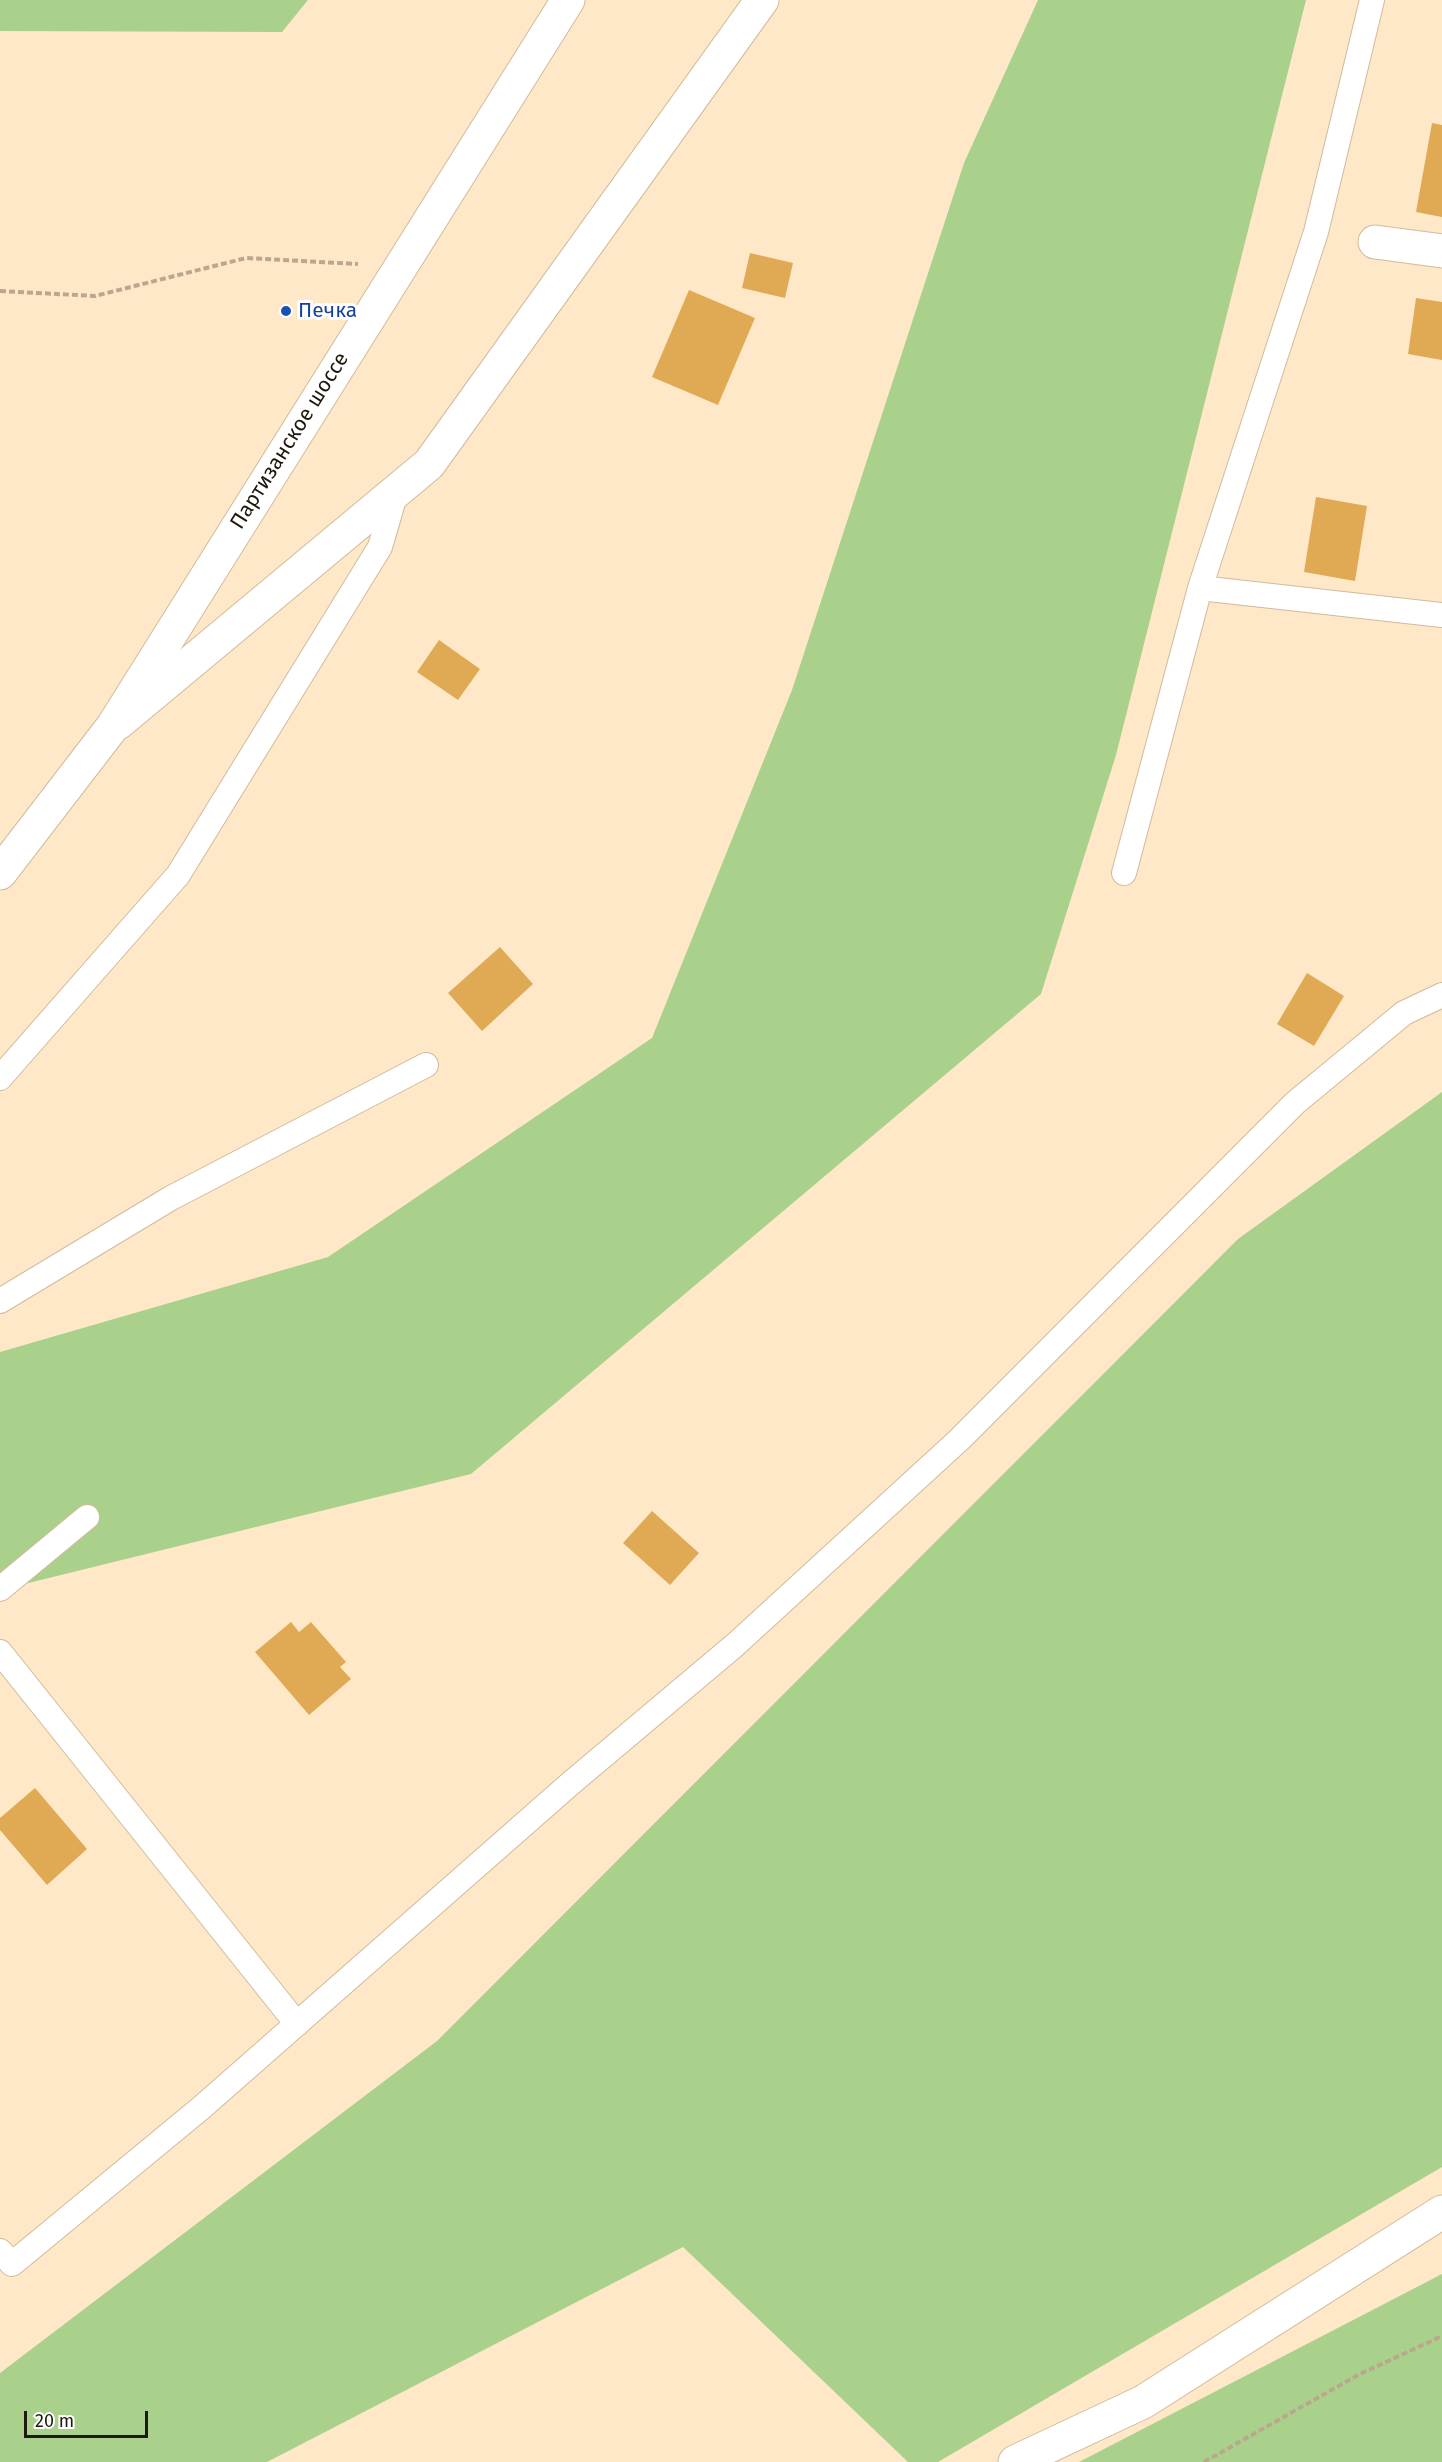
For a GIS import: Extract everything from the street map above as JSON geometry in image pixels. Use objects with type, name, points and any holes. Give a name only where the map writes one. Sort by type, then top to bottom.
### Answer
[{"type":"street","name":"Партизанское шоссе","points":[[0,873],[113,726],[568,0]]},
{"type":"street","points":[[113,726],[429,464],[762,0]]},
{"type":"street","points":[[1376,242],[1442,251]]},
{"type":"street","points":[[1016,2462],[1143,2402],[1442,2212]]},
{"type":"lane","points":[[1125,873],[1200,588],[1316,232],[1372,0]]},
{"type":"lane","points":[[0,1078],[178,875],[380,548],[396,492]]},
{"type":"lane","points":[[1200,588],[1442,615]]},
{"type":"lane","points":[[0,2251],[12,2264],[201,2108],[571,1783],[735,1645],[960,1439],[1295,1103],[1404,1013],[1442,995]]},
{"type":"lane","points":[[0,1301],[171,1198],[426,1065]]},
{"type":"lane","points":[[0,1589],[87,1517]]},
{"type":"lane","points":[[0,1652],[297,2025]]},
{"type":"path","points":[[0,291],[95,296],[246,258],[401,266]]},
{"type":"path","points":[[1204,2462],[1358,2375],[1442,2336]]},
{"type":"green space","points":[[0,0],[308,0],[282,32],[0,31]]},
{"type":"green space","points":[[1038,0],[1306,0],[1116,755],[1041,994],[471,1474],[0,1590],[0,1352],[328,1257],[652,1038],[792,690],[964,163]]},
{"type":"green space","points":[[1442,1092],[1442,2167],[938,2462],[908,2462],[683,2247],[267,2462],[0,2462],[0,2373],[437,2041],[1238,1239]]},
{"type":"green space","points":[[1442,2274],[1442,2462],[1079,2462]]},
{"type":"building","points":[[1432,123],[1442,125],[1442,217],[1416,212]]},
{"type":"building","points":[[750,253],[793,263],[785,298],[742,288]]},
{"type":"building","points":[[689,290],[755,318],[718,405],[652,377]]},
{"type":"building","points":[[1416,298],[1442,302],[1442,360],[1408,354]]},
{"type":"building","points":[[1316,497],[1367,506],[1355,581],[1304,572]]},
{"type":"building","points":[[439,640],[480,669],[458,700],[417,672]]},
{"type":"building","points":[[500,947],[533,984],[482,1031],[448,993]]},
{"type":"building","points":[[1307,973],[1344,996],[1314,1046],[1277,1024]]},
{"type":"building","points":[[652,1511],[699,1553],[670,1585],[623,1543]]},
{"type":"building","points":[[291,1622],[299,1632],[311,1622],[346,1662],[340,1667],[351,1679],[309,1715],[255,1652]]},
{"type":"building","points":[[35,1788],[87,1849],[47,1885],[0,1830],[0,1818]]},
{"type":"place","name":"Печка","points":[[286,311]]}]
